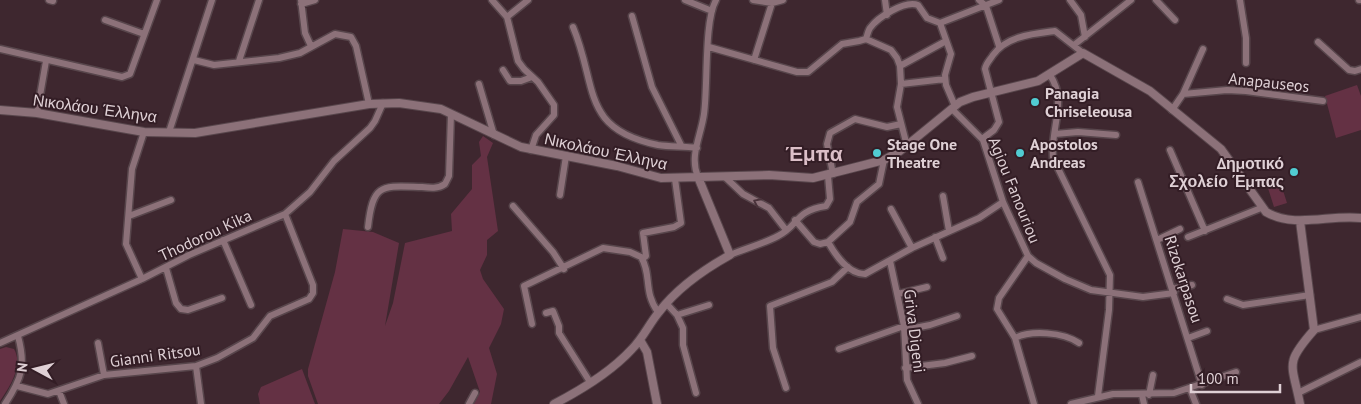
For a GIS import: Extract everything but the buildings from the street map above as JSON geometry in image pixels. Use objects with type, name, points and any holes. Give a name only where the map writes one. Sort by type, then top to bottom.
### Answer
[{"type":"street","points":[[0,49],[122,77],[130,74],[157,0]]},
{"type":"street","points":[[169,132],[212,0]]},
{"type":"street","points":[[239,61],[259,0]]},
{"type":"street","points":[[311,46],[305,33],[301,2],[315,0]]},
{"type":"street","points":[[492,0],[507,17],[518,61],[538,82],[554,105],[555,110],[551,119],[536,135],[531,150]]},
{"type":"street","points":[[507,17],[528,0]]},
{"type":"street","points":[[684,0],[712,11]]},
{"type":"street","points":[[716,0],[712,11],[705,106],[694,162],[698,177],[730,255]]},
{"type":"street","points":[[753,0],[772,3],[783,0]]},
{"type":"street","points":[[885,0],[887,15]]},
{"type":"street","points":[[979,0],[986,6],[999,46]]},
{"type":"street","points":[[866,39],[870,28],[902,5],[915,4],[927,18],[940,23],[999,0]]},
{"type":"street","points":[[1070,0],[1081,15],[1085,37]]},
{"type":"street","points":[[1074,45],[1131,0]]},
{"type":"street","points":[[1156,0],[1175,20]]},
{"type":"street","points":[[1240,0],[1246,38],[1246,63]]},
{"type":"street","points":[[754,60],[772,3]]},
{"type":"street","points":[[632,16],[652,87],[681,146]]},
{"type":"street","points":[[105,20],[144,34]]},
{"type":"street","points":[[940,23],[950,54],[945,79],[953,107]]},
{"type":"street","points":[[573,27],[585,58],[594,100],[607,123],[646,142],[697,148]]},
{"type":"street","points":[[982,139],[994,130],[999,122],[990,93],[986,66],[999,46],[1024,36],[1055,31],[1083,52],[1140,84],[1227,155],[1261,208],[1278,218],[1300,220],[1342,216],[1361,218]]},
{"type":"street","points":[[194,60],[214,65],[290,56],[336,34],[352,37],[356,46],[369,104]]},
{"type":"street","points":[[709,47],[797,72],[808,72],[842,44],[866,39],[891,50],[900,66],[901,84],[897,108],[907,146]]},
{"type":"street","points":[[900,66],[946,41]]},
{"type":"street","points":[[1318,42],[1349,70],[1361,69]]},
{"type":"street","points":[[1172,110],[1183,94],[1203,50]]},
{"type":"street","name":"Νικολάου Έλληνα","points":[[0,110],[37,113],[144,132],[195,133],[369,104],[417,104],[436,108],[451,114],[513,144],[531,150],[616,166],[661,178],[769,175],[810,178],[831,175],[884,160],[907,146],[953,107],[966,99],[1026,85],[1050,75],[1083,52]]},
{"type":"street","points":[[37,113],[46,61]]},
{"type":"street","points":[[503,70],[510,81],[521,81],[532,77]]},
{"type":"street","points":[[1050,75],[1058,94],[1059,105],[1054,158],[1108,269],[1109,294],[1098,396]]},
{"type":"street","points":[[901,84],[945,79]]},
{"type":"street","points":[[479,84],[494,135]]},
{"type":"street","name":"Anapauseos","points":[[1183,94],[1227,90],[1256,91],[1323,101]]},
{"type":"street","name":"Thodorou Kika","points":[[0,343],[166,268],[223,240],[285,214],[310,192],[334,161],[370,128],[383,103]]},
{"type":"street","name":"Agiou Fanouriou","points":[[953,107],[982,139],[1004,202],[1028,256],[1036,263],[1071,282],[1109,294],[1143,297],[1192,285]]},
{"type":"street","points":[[368,227],[371,202],[376,194],[386,186],[434,188],[445,184],[449,176],[451,114]]},
{"type":"street","points":[[554,404],[590,382],[624,357],[640,340],[658,312],[695,276],[730,255],[778,237],[806,212],[829,203],[831,175],[827,144],[830,133],[855,119],[887,127],[901,124]]},
{"type":"street","points":[[142,279],[128,250],[132,169],[144,132]]},
{"type":"street","points":[[1055,134],[1078,132],[1116,135]]},
{"type":"street","points":[[1170,150],[1205,231]]},
{"type":"street","points":[[560,195],[566,156]]},
{"type":"street","points":[[795,220],[814,242],[820,244],[828,242],[850,222],[858,202],[879,184],[884,160]]},
{"type":"street","points":[[725,177],[743,194],[769,208],[786,230]]},
{"type":"street","points":[[642,259],[646,256],[643,233],[674,227],[681,223],[675,179]]},
{"type":"street","name":"Rizokarpasou","points":[[1138,182],[1202,385]]},
{"type":"street","points":[[943,196],[949,231]]},
{"type":"street","points":[[129,216],[171,200]]},
{"type":"street","points":[[828,242],[848,267],[856,273],[865,274],[912,248],[979,218],[1004,202]]},
{"type":"street","points":[[513,206],[553,252],[564,269]]},
{"type":"street","points":[[1188,237],[1261,208]]},
{"type":"street","points":[[891,209],[912,248]]},
{"type":"street","name":"Gianni Ritsou","points":[[17,386],[39,393],[59,391],[104,375],[196,366],[218,358],[253,338],[270,316],[308,299],[313,293],[313,285],[285,214]]},
{"type":"street","points":[[1300,220],[1314,330]]},
{"type":"street","points":[[1157,240],[1180,229]]},
{"type":"street","points":[[935,237],[943,258]]},
{"type":"street","points":[[223,240],[251,305]]},
{"type":"street","points":[[532,324],[524,286],[564,269],[603,248],[630,252],[642,259]]},
{"type":"street","points":[[1028,256],[997,304],[999,316],[1014,338],[1034,404]]},
{"type":"street","points":[[642,259],[648,296],[658,312]]},
{"type":"street","name":"Griva Digeni","points":[[890,260],[904,328],[907,380],[918,404]]},
{"type":"street","points":[[786,388],[773,348],[770,306],[832,282],[848,267]]},
{"type":"street","points":[[166,268],[176,303],[181,309],[188,310],[222,298]]},
{"type":"street","points":[[898,294],[927,287]]},
{"type":"street","points":[[1227,299],[1242,305],[1310,295]]},
{"type":"street","points":[[666,303],[683,328],[683,345],[696,393]]},
{"type":"street","points":[[676,316],[709,305]]},
{"type":"street","points":[[546,314],[552,311],[559,326],[559,333],[590,382]]},
{"type":"street","points":[[839,349],[904,328],[930,325],[957,316]]},
{"type":"street","points":[[1300,404],[1291,370],[1292,359],[1298,348],[1314,330],[1361,317]]},
{"type":"street","points":[[1188,338],[1207,331]]},
{"type":"street","points":[[1014,338],[1023,334],[1053,335],[1071,338],[1079,342]]},
{"type":"street","points":[[5,404],[17,386],[22,372],[23,355],[18,336]]},
{"type":"street","points":[[640,340],[647,352],[657,404]]},
{"type":"street","points":[[98,343],[104,375]]},
{"type":"street","points":[[905,368],[945,363],[972,356]]},
{"type":"street","points":[[1298,393],[1361,362]]},
{"type":"street","points":[[196,366],[202,404]]},
{"type":"street","points":[[1071,404],[1098,396],[1174,394],[1236,372]]},
{"type":"street","points":[[1144,404],[1153,375]]},
{"type":"street","points":[[1190,389],[1196,404]]},
{"type":"street","points":[[59,391],[64,404]]},
{"type":"street","points":[[470,404],[475,393]]},
{"type":"shaded area","points":[[1357,85],[1361,96],[1361,130],[1336,138],[1325,96]]},
{"type":"shaded area","points":[[483,136],[493,143],[487,157],[498,231],[487,240],[487,255],[480,270],[483,279],[504,309],[501,324],[489,348],[497,374],[491,404],[474,404],[480,392],[468,357],[449,391],[439,404],[318,404],[308,376],[308,369],[335,272],[343,229],[373,232],[399,243],[385,326],[393,303],[405,243],[452,231],[451,214],[472,189],[472,165],[481,156],[479,142]]},
{"type":"shaded area","points":[[1280,181],[1287,203],[1274,207],[1267,185]]},
{"type":"shaded area","points":[[6,347],[14,349],[17,362],[14,377],[0,401],[0,349]]},
{"type":"shaded area","points":[[302,369],[315,404],[260,404],[258,394],[261,387]]},
{"type":"place","name":"Panagia Chriseleousa","points":[[1035,102]]},
{"type":"place","name":"Stage One Theatre","points":[[877,153]]},
{"type":"place","name":"Apostolos Andreas","points":[[1020,153]]},
{"type":"place","name":"Δημοτικό Σχολείο Έμπας","points":[[1294,172]]},
{"type":"district","name":"Έμπα","points":[[814,154]]}]
